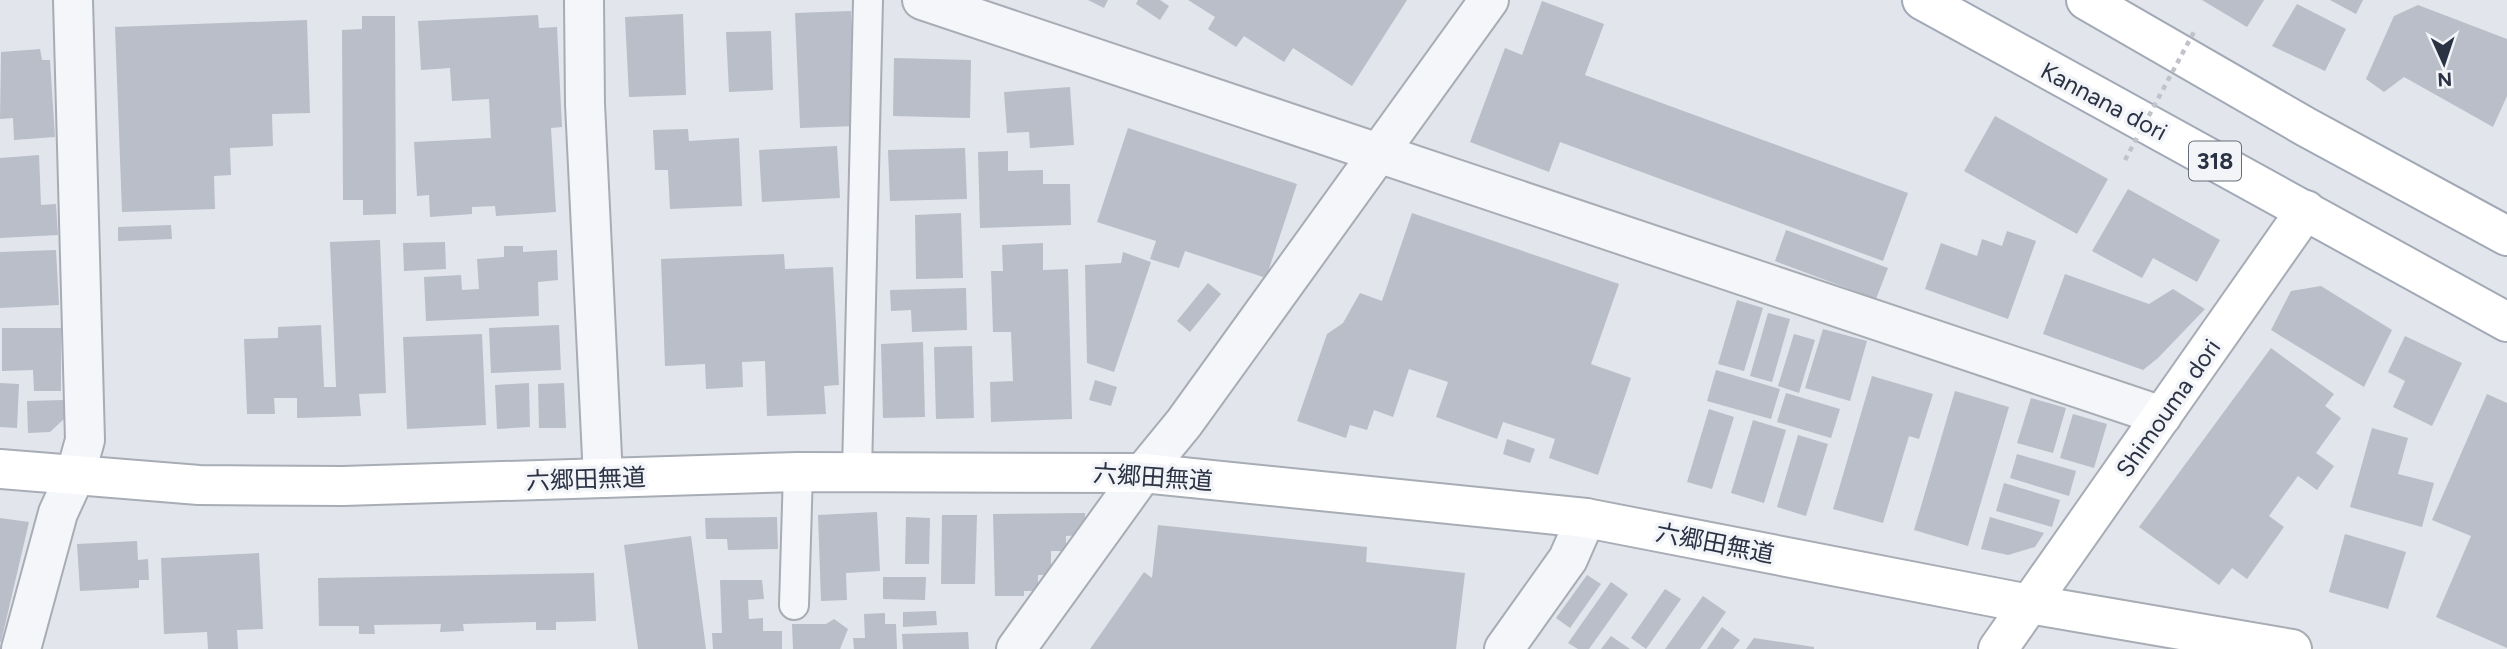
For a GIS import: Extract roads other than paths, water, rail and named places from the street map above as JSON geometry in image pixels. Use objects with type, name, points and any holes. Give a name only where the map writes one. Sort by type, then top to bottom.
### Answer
[{"type":"street","points":[[21,649],[58,513],[75,476],[85,440],[73,0]]},
{"type":"street","points":[[584,0],[585,104],[603,478]]},
{"type":"street","points":[[922,0],[2162,416]]},
{"type":"street","points":[[1016,649],[1143,473],[1184,423],[1489,0]]},
{"type":"street","name":"Kannana dori","points":[[1922,0],[2507,322]]},
{"type":"street","points":[[2086,0],[2306,127],[2507,236]]},
{"type":"street","name":"Shimouma dori","points":[[1998,649],[2306,210]]},
{"type":"street","name":"六郷田無道","points":[[0,469],[199,485],[330,486],[798,472],[1143,473],[1586,519],[2029,604],[2292,649]]},
{"type":"street","points":[[1504,649],[1569,559],[1586,519]]},
{"type":"lane","points":[[857,472],[868,0]]},
{"type":"lane","points":[[794,606],[798,472]]}]
